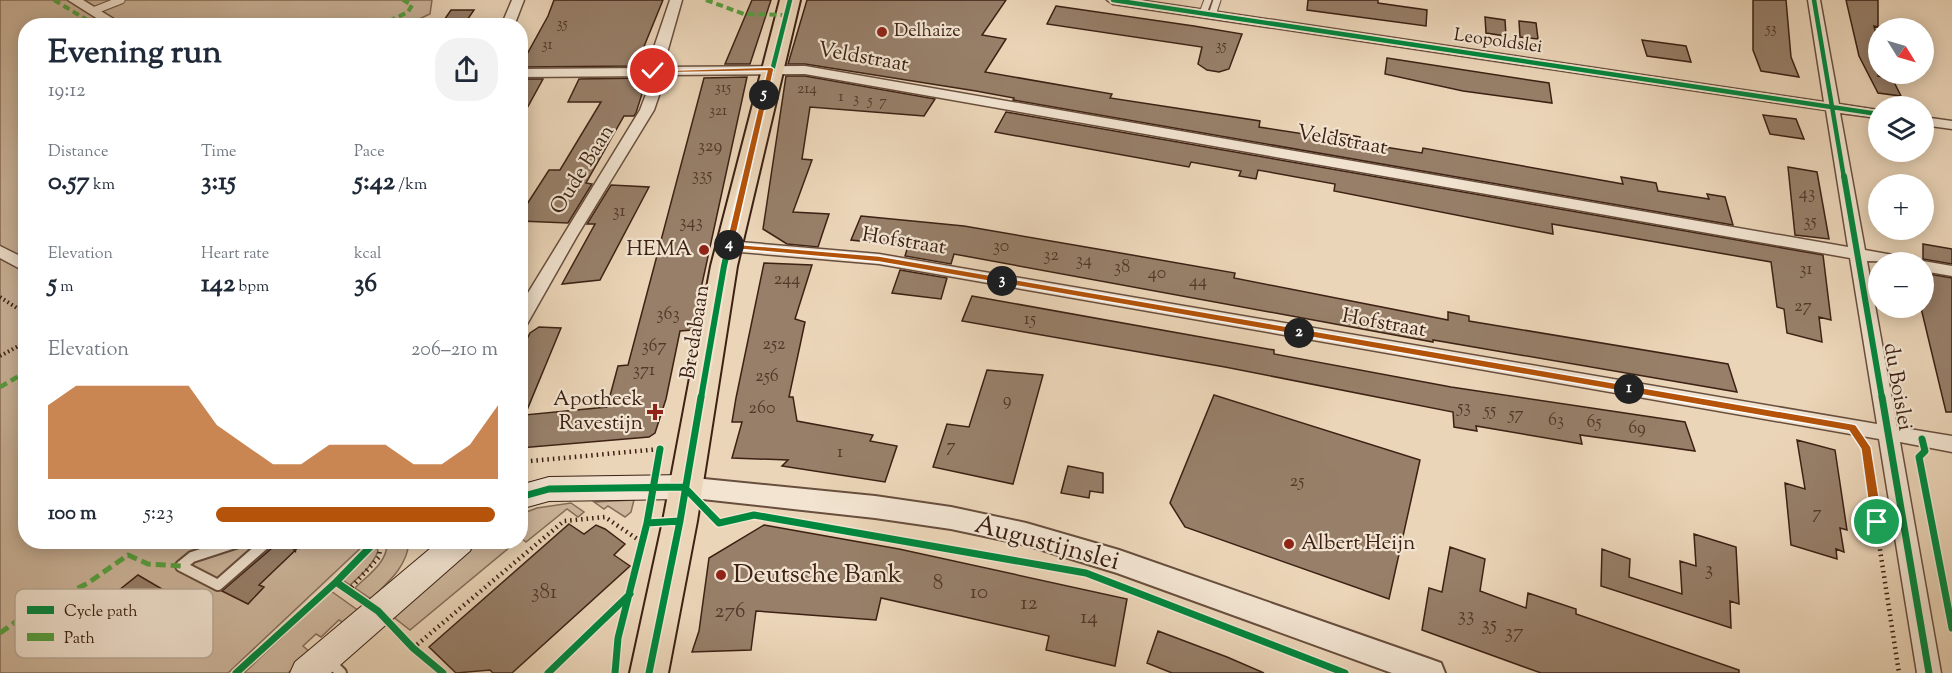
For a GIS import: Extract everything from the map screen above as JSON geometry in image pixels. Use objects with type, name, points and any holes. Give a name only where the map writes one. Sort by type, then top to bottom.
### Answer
[{"type":"main road","name":"Bredabaan","points":[[649,673],[669,487],[771,69],[790,0]]},
{"type":"main road","points":[[528,495],[549,489],[669,487]]},
{"type":"main road","points":[[324,668],[378,611],[444,549]]},
{"type":"street","points":[[74,0],[105,18]]},
{"type":"street","points":[[510,18],[518,0]]},
{"type":"street","name":"Oude Baan","points":[[528,308],[569,236],[648,110],[676,0]]},
{"type":"street","name":"Leopoldslei","points":[[1113,0],[1868,113]]},
{"type":"street","name":"du Boislei","points":[[1814,0],[1929,673]]},
{"type":"street","name":"Veldstraat","points":[[528,73],[805,70],[1868,257]]},
{"type":"street","points":[[1934,123],[1952,125]]},
{"type":"street","name":"Hofstraat","points":[[729,246],[879,259],[1888,435],[1952,444]]},
{"type":"street","points":[[0,251],[18,262]]},
{"type":"street","points":[[1934,268],[1952,271]]},
{"type":"street","name":"Augustijnslei","points":[[669,487],[870,506],[951,518],[1026,534],[1119,562],[1430,673]]},
{"type":"lane","points":[[93,11],[121,0]]},
{"type":"lane","points":[[1208,0],[1208,14]]},
{"type":"lane","points":[[1208,14],[1217,0]]},
{"type":"lane","points":[[217,549],[192,557],[181,566],[218,585],[259,549]]},
{"type":"path","points":[[0,297],[18,309]]},
{"type":"path","points":[[0,356],[18,346]]},
{"type":"path","points":[[1853,428],[1856,438],[1866,447],[1899,673]]},
{"type":"path","points":[[528,461],[660,449],[669,487]]},
{"type":"path","points":[[413,648],[564,521],[605,517],[643,543]]},
{"type":"path","points":[[641,553],[645,533]]},
{"type":"path","points":[[378,611],[345,588],[379,557],[380,549]]},
{"type":"path","points":[[406,641],[421,655]]},
{"type":"shaded area","points":[[0,0],[432,0],[430,14],[421,18],[18,18],[18,549],[360,549],[228,673],[0,673]]},
{"type":"shaded area","points":[[634,500],[631,512],[625,517],[608,506],[604,509],[594,502]]},
{"type":"shaded area","points":[[571,503],[584,512],[578,517],[567,509],[528,540],[528,511]]},
{"type":"shaded area","points":[[373,549],[377,549],[370,565],[350,585],[342,580]]},
{"type":"shaded area","points":[[386,549],[407,549],[405,559],[396,574],[371,599],[355,588],[381,562]]},
{"type":"shaded area","points":[[469,549],[508,549],[410,630],[392,616]]},
{"type":"shaded area","points":[[331,591],[359,611],[345,624],[339,620],[321,637],[316,634],[303,646],[311,653],[288,673],[244,673]]},
{"type":"building","points":[[554,0],[663,0],[636,66],[528,67],[528,52]]},
{"type":"building","points":[[752,0],[771,0],[750,64],[725,64]]},
{"type":"building","points":[[807,0],[1006,0],[982,35],[1006,39],[985,72],[1112,94],[1110,98],[1260,121],[1259,127],[1330,138],[1331,132],[1360,137],[1360,143],[1422,153],[1423,148],[1623,184],[1621,177],[1656,183],[1658,191],[1709,199],[1707,194],[1725,197],[1733,225],[1013,100],[1014,98],[976,91],[805,64],[788,64]]},
{"type":"building","points":[[1308,0],[1378,0],[1378,3],[1427,10],[1426,26],[1307,10]]},
{"type":"building","points":[[1753,0],[1786,0],[1791,57],[1799,77],[1761,71],[1753,50]]},
{"type":"building","points":[[1846,0],[1878,0],[1878,18],[1868,18],[1868,74],[1859,56]]},
{"type":"building","points":[[1056,6],[1242,34],[1229,69],[1219,72],[1207,70],[1198,64],[1202,47],[1047,24]]},
{"type":"building","points":[[451,10],[474,10],[468,18],[446,18]]},
{"type":"building","points":[[1485,17],[1505,20],[1506,36],[1486,33]]},
{"type":"building","points":[[1519,21],[1536,23],[1538,39],[1520,37]]},
{"type":"building","points":[[1642,40],[1686,46],[1691,62],[1647,56]]},
{"type":"building","points":[[1387,58],[1549,83],[1552,103],[1463,91],[1385,74]]},
{"type":"building","points":[[786,76],[805,76],[935,99],[924,116],[810,107],[802,159],[812,160],[793,212],[829,214],[818,247],[787,244],[763,229]]},
{"type":"building","points":[[747,77],[692,330],[680,331],[666,399],[655,433],[649,437],[528,447],[528,415],[607,407],[618,366],[628,365],[704,78]]},
{"type":"building","points":[[647,78],[636,113],[634,116],[624,116],[586,183],[592,184],[568,223],[528,221],[528,203],[549,170],[560,170],[601,102],[568,102],[579,79]]},
{"type":"building","points":[[528,79],[543,79],[528,106]]},
{"type":"building","points":[[1873,84],[1895,84],[1901,96],[1878,93]]},
{"type":"building","points":[[1006,112],[1823,255],[1831,320],[1819,317],[1822,342],[1787,333],[1784,309],[1777,307],[1771,262],[1552,224],[1553,234],[1334,191],[1335,184],[1258,170],[1256,179],[1239,176],[1241,171],[1191,162],[1189,167],[995,132]]},
{"type":"building","points":[[1763,115],[1796,119],[1804,139],[1770,134]]},
{"type":"building","points":[[1788,167],[1817,172],[1829,239],[1795,235]]},
{"type":"building","points":[[611,185],[649,187],[600,280],[562,284],[595,224],[587,224]]},
{"type":"building","points":[[861,216],[964,226],[1235,273],[1234,278],[1448,320],[1448,312],[1469,316],[1469,321],[1728,364],[1737,392],[1433,340],[1433,342],[954,254],[951,264],[905,256],[908,246],[851,240]]},
{"type":"building","points":[[1923,244],[1952,249],[1952,264],[1934,261],[1934,252],[1923,252]]},
{"type":"building","points":[[764,263],[812,265],[795,319],[805,322],[789,397],[793,397],[797,421],[873,435],[870,441],[897,446],[885,482],[782,466],[788,460],[732,458],[742,422],[732,422]]},
{"type":"building","points":[[900,270],[947,278],[941,299],[892,293]]},
{"type":"building","points":[[1934,275],[1952,278],[1952,412],[1946,412],[1923,318],[1934,318]]},
{"type":"building","points":[[972,296],[1274,350],[1274,354],[1451,387],[1685,422],[1695,451],[1580,435],[1582,444],[1476,426],[1477,431],[1454,427],[1453,412],[1225,367],[962,321]]},
{"type":"building","points":[[539,327],[561,328],[528,408],[528,337]]},
{"type":"building","points":[[987,370],[1043,375],[1013,484],[933,467],[947,424],[969,427]]},
{"type":"building","points":[[1214,395],[1420,460],[1389,599],[1185,527],[1170,503]]},
{"type":"building","points":[[1797,440],[1835,450],[1847,530],[1840,528],[1844,552],[1836,549],[1837,559],[1791,545],[1785,483],[1805,489]]},
{"type":"building","points":[[1068,466],[1103,473],[1103,493],[1090,491],[1089,498],[1061,493]]},
{"type":"building","points":[[569,524],[584,534],[596,525],[605,529],[625,544],[614,555],[630,566],[512,673],[493,673],[490,670],[456,673],[429,647]]},
{"type":"building","points":[[764,525],[899,549],[1127,599],[1115,666],[1046,650],[1049,636],[881,598],[876,620],[756,611],[751,650],[692,652],[699,631],[709,558]]},
{"type":"building","points":[[1694,534],[1736,547],[1739,604],[1730,601],[1731,628],[1601,586],[1602,549],[1630,559],[1629,577],[1682,594],[1680,561],[1696,566]]},
{"type":"building","points":[[1450,547],[1485,559],[1480,591],[1526,608],[1528,593],[1576,609],[1576,614],[1739,670],[1739,673],[1541,673],[1422,630],[1429,588],[1442,592]]},
{"type":"building","points":[[271,549],[297,549],[259,585],[264,587],[248,604],[222,591]]},
{"type":"building","points":[[138,575],[162,589],[120,589]]},
{"type":"building","points":[[1158,631],[1264,673],[1172,673],[1147,663]]},
{"type":"marked path","points":[[54,0],[84,18]]},
{"type":"marked path","points":[[396,18],[408,12],[412,5],[403,0]]},
{"type":"marked path","points":[[706,0],[744,14],[785,15]]},
{"type":"marked path","points":[[0,387],[18,377]]},
{"type":"marked path","points":[[76,589],[128,555],[148,564],[181,566]]},
{"type":"marked path","points":[[0,633],[15,622]]},
{"type":"cycle path","points":[[649,673],[680,521],[724,266],[771,69],[790,0]]},
{"type":"cycle path","points":[[1113,0],[1868,113]]},
{"type":"cycle path","points":[[1814,0],[1929,673]]},
{"type":"cycle path","points":[[1922,439],[1925,451],[1919,457],[1952,628]]},
{"type":"cycle path","points":[[647,523],[660,449]]},
{"type":"cycle path","points":[[684,487],[719,523],[754,515],[1086,573],[1345,673]]},
{"type":"cycle path","points":[[528,495],[549,489],[684,487]]},
{"type":"cycle path","points":[[615,673],[618,638],[647,523],[680,521]]},
{"type":"cycle path","points":[[236,673],[336,582],[368,549]]},
{"type":"cycle path","points":[[336,582],[378,611],[413,648],[443,673]]},
{"type":"cycle path","points":[[548,673],[630,594]]},
{"type":"place","name":"Delhaize","points":[[882,32]]},
{"type":"place","name":"HEMA","points":[[704,250]]},
{"type":"place","name":"Apotheek Ravestijn","points":[[655,412]]},
{"type":"place","name":"Albert Heijn","points":[[1289,544]]},
{"type":"place","name":"Deutsche Bank","points":[[721,575]]},
{"type":"route","points":[[653,71],[771,69],[729,246],[879,259],[1853,428],[1856,438],[1866,447],[1877,522]]}]
